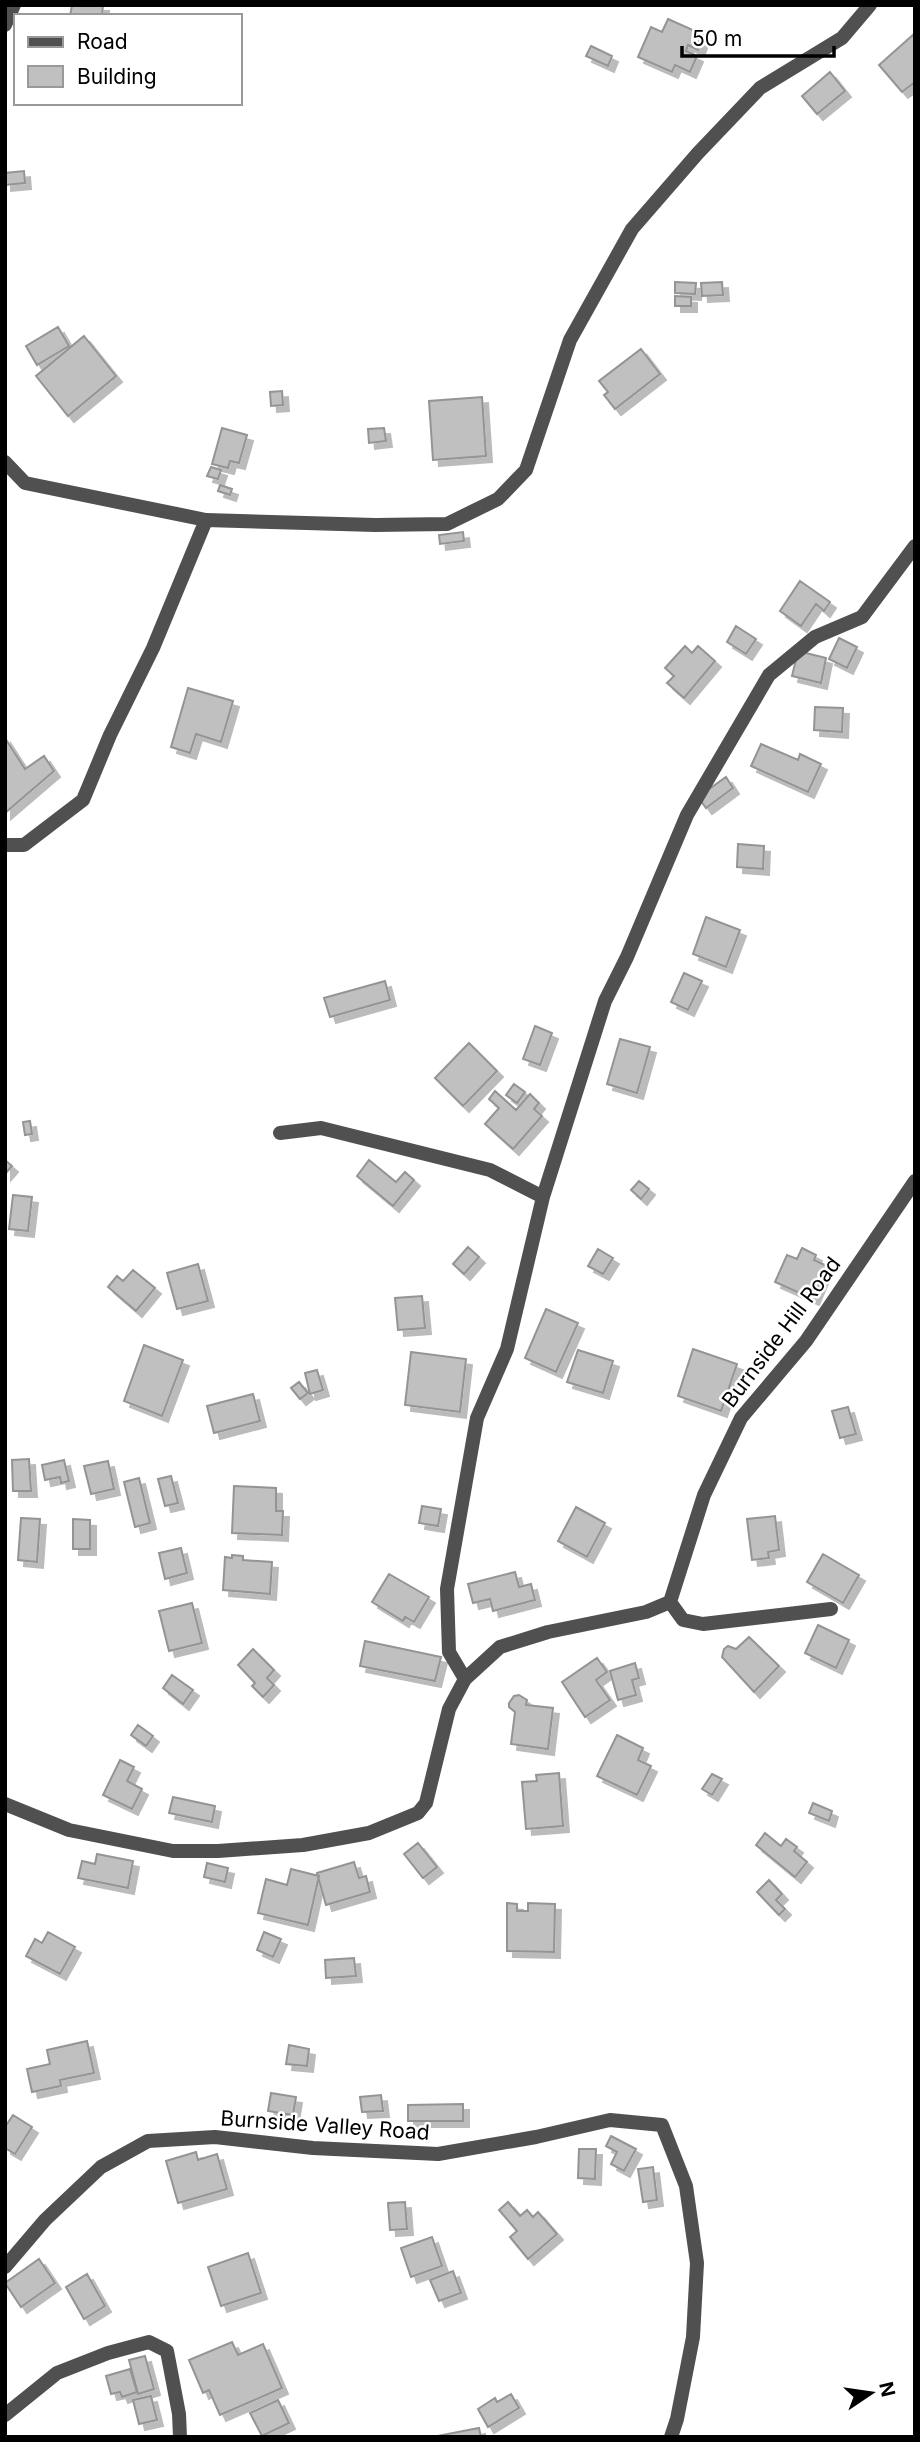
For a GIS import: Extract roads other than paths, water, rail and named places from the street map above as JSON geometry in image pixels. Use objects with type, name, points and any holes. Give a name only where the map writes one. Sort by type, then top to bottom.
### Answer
[{"type":"street","points":[[5,25],[13,5]]},
{"type":"street","points":[[5,462],[24,483],[206,520],[375,525],[447,524],[498,499],[526,470],[570,340],[632,229],[698,153],[760,88],[842,38],[870,5]]},
{"type":"street","points":[[5,845],[24,845],[83,800],[110,735],[153,648],[206,520]]},
{"type":"street","points":[[465,1679],[449,1652],[447,1589],[477,1418],[507,1349],[543,1197],[605,1001],[694,803],[769,675],[815,637],[862,617],[915,546]]},
{"type":"street","points":[[280,1133],[321,1128],[491,1170],[543,1197]]},
{"type":"street","name":"Burnside Hill Road","points":[[670,1602],[704,1495],[741,1418],[807,1341],[915,1181]]},
{"type":"street","points":[[5,1804],[69,1830],[173,1851],[303,1845],[369,1833],[418,1813],[426,1803],[449,1709],[465,1679],[500,1647],[548,1632],[646,1612],[670,1602],[683,1620],[703,1624],[831,1609]]},
{"type":"street","name":"Burnside Valley Road","points":[[5,2267],[45,2221],[101,2167],[148,2141],[215,2137],[313,2148],[439,2154],[536,2137],[610,2120],[662,2125],[686,2186],[697,2263],[693,2337],[671,2437]]},
{"type":"street","points":[[5,2414],[57,2374],[108,2353],[149,2342],[167,2351],[179,2414],[180,2437]]}]
